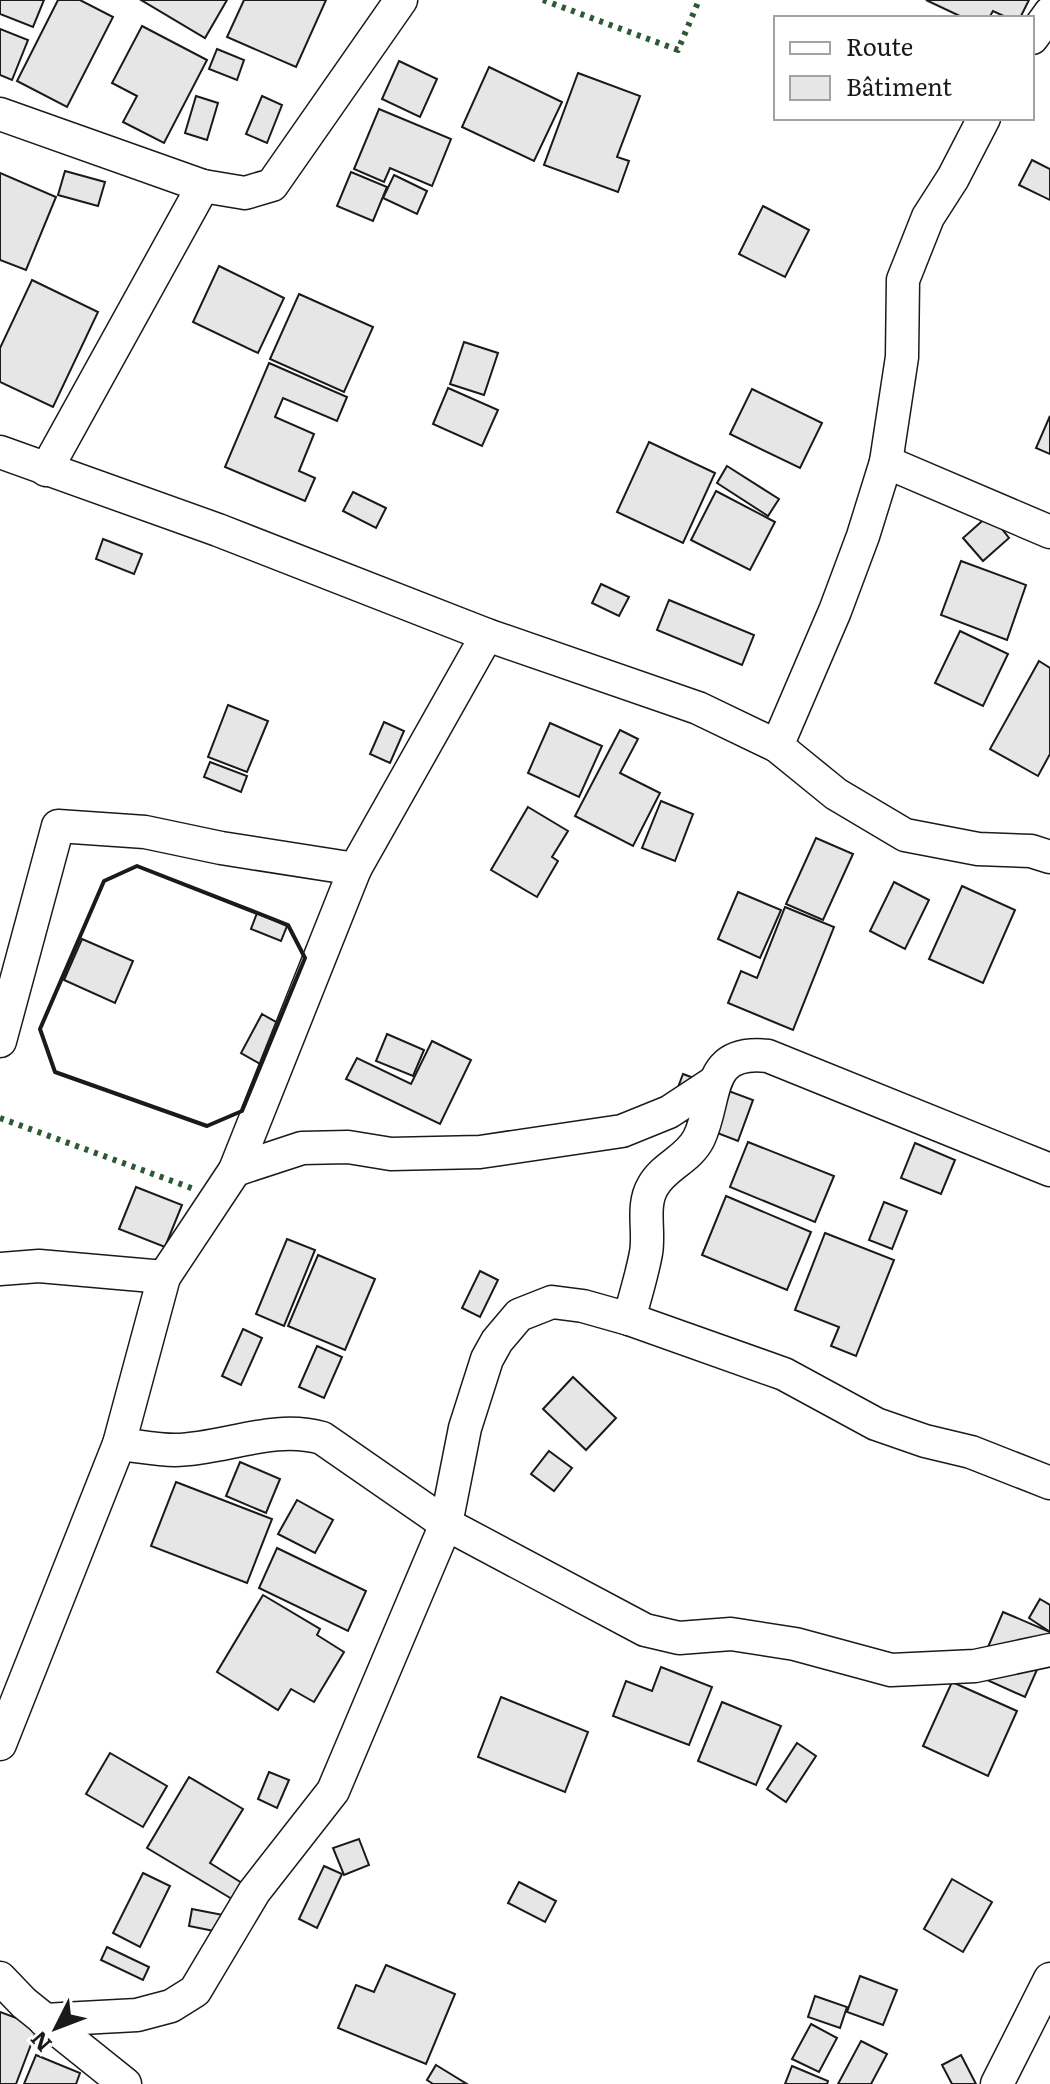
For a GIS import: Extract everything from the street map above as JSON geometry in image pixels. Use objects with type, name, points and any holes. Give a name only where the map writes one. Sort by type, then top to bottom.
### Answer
[{"type":"street","points":[[0,114],[203,186],[245,193],[272,185],[401,0]]},
{"type":"street","points":[[1034,35],[1050,13]]},
{"type":"street","points":[[777,746],[835,611],[886,462],[902,357],[903,280],[928,217],[953,178],[983,120]]},
{"type":"street","points":[[46,470],[203,186]]},
{"type":"street","points":[[0,452],[218,530],[487,635],[698,708],[777,746],[836,794],[905,835],[978,849],[1031,851],[1050,857]]},
{"type":"street","points":[[886,462],[1050,532]]},
{"type":"street","points":[[0,1744],[119,1444],[164,1277],[235,1170],[355,869],[487,635]]},
{"type":"street","points":[[0,1041],[58,826],[145,832],[221,848],[355,869]]},
{"type":"street","points":[[235,1170],[302,1148],[348,1147],[391,1154],[480,1152],[622,1131],[669,1112],[713,1083],[730,1062],[749,1054],[768,1056],[1050,1170]]},
{"type":"street","points":[[629,1319],[647,1250],[646,1207],[653,1186],[685,1157],[699,1137],[713,1083]]},
{"type":"street","points":[[0,1269],[39,1266],[164,1277]]},
{"type":"street","points":[[44,2020],[137,2015],[171,2006],[195,1991],[254,1892],[333,1791],[446,1524],[465,1428],[487,1359],[497,1341],[519,1315],[552,1302],[583,1306],[629,1319],[784,1374],[876,1424],[925,1441],[971,1452],[1050,1483]]},
{"type":"street","points":[[119,1444],[175,1450],[300,1432],[322,1438],[446,1524],[605,1611],[645,1630],[679,1638],[731,1634],[795,1644],[891,1670],[975,1666],[1050,1650]]},
{"type":"street","points":[[0,1978],[44,2020],[125,2084]]},
{"type":"street","points":[[997,2084],[1050,1979]]},
{"type":"building","points":[[0,0],[44,0],[33,27],[0,14]]},
{"type":"building","points":[[58,0],[80,0],[113,17],[67,107],[17,81]]},
{"type":"building","points":[[141,0],[227,0],[205,38]]},
{"type":"building","points":[[244,0],[326,0],[296,67],[227,37]]},
{"type":"building","points":[[926,0],[1029,0],[1021,16],[1004,16],[993,11],[990,16],[960,16]]},
{"type":"building","points":[[142,26],[207,60],[164,143],[123,122],[137,96],[112,83]]},
{"type":"building","points":[[0,29],[28,40],[12,80],[0,75]]},
{"type":"building","points":[[217,49],[244,60],[237,80],[209,69]]},
{"type":"building","points":[[399,61],[437,79],[420,117],[382,99]]},
{"type":"building","points":[[489,67],[562,102],[534,161],[462,127]]},
{"type":"building","points":[[578,73],[640,96],[617,157],[629,161],[618,192],[544,165]]},
{"type":"building","points":[[196,96],[218,103],[207,140],[185,133]]},
{"type":"building","points":[[262,96],[282,105],[267,143],[246,134]]},
{"type":"building","points":[[379,109],[451,139],[432,186],[390,168],[384,182],[354,169]]},
{"type":"building","points":[[1032,160],[1050,169],[1050,200],[1019,185]]},
{"type":"building","points":[[65,171],[105,182],[98,206],[58,195]]},
{"type":"building","points":[[351,172],[387,187],[373,221],[337,206]]},
{"type":"building","points":[[0,173],[56,197],[26,270],[0,260]]},
{"type":"building","points":[[394,175],[427,191],[417,214],[383,198]]},
{"type":"building","points":[[763,206],[809,230],[785,277],[739,254]]},
{"type":"building","points":[[219,266],[284,298],[258,353],[193,322]]},
{"type":"building","points":[[32,280],[98,312],[53,407],[0,382],[0,348]]},
{"type":"building","points":[[299,294],[373,327],[344,392],[270,359]]},
{"type":"building","points":[[464,342],[498,353],[484,395],[450,384]]},
{"type":"building","points":[[269,363],[347,397],[337,421],[283,398],[275,417],[314,434],[299,471],[315,478],[305,501],[225,467]]},
{"type":"building","points":[[448,388],[498,410],[482,446],[433,424]]},
{"type":"building","points":[[752,389],[822,423],[800,468],[730,434]]},
{"type":"building","points":[[1050,416],[1050,454],[1036,448]]},
{"type":"building","points":[[649,442],[715,473],[683,543],[617,512]]},
{"type":"building","points":[[727,466],[779,499],[768,516],[717,483]]},
{"type":"building","points":[[716,491],[775,522],[750,570],[691,540]]},
{"type":"building","points":[[353,492],[386,508],[376,528],[343,511]]},
{"type":"building","points":[[990,514],[1009,538],[983,561],[963,538]]},
{"type":"building","points":[[103,539],[142,554],[134,574],[96,559]]},
{"type":"building","points":[[961,561],[1026,585],[1007,640],[941,615]]},
{"type":"building","points":[[601,584],[629,597],[619,616],[592,603]]},
{"type":"building","points":[[669,600],[754,635],[742,665],[657,630]]},
{"type":"building","points":[[960,631],[1008,654],[983,706],[935,683]]},
{"type":"building","points":[[1039,661],[1050,668],[1050,754],[1038,776],[990,749]]},
{"type":"building","points":[[228,705],[268,721],[247,772],[208,757]]},
{"type":"building","points":[[384,722],[404,731],[390,763],[370,754]]},
{"type":"building","points":[[550,723],[602,746],[579,797],[528,773]]},
{"type":"building","points":[[620,730],[638,739],[620,773],[660,793],[633,846],[575,816]]},
{"type":"building","points":[[210,762],[247,776],[241,792],[204,777]]},
{"type":"building","points":[[661,801],[693,814],[675,861],[642,848]]},
{"type":"building","points":[[528,807],[568,831],[552,857],[558,861],[537,897],[491,870]]},
{"type":"building","points":[[816,838],[853,854],[823,920],[786,904]]},
{"type":"building","points":[[894,882],[929,900],[905,949],[870,931]]},
{"type":"building","points":[[962,886],[1015,910],[983,983],[929,959]]},
{"type":"building","points":[[738,892],[781,910],[760,958],[718,939]]},
{"type":"building","points":[[785,907],[834,927],[793,1030],[728,1003],[741,971],[757,978]]},
{"type":"building","points":[[257,913],[287,926],[281,941],[251,929]]},
{"type":"building","points":[[82,939],[133,961],[115,1003],[64,980]]},
{"type":"building","points":[[262,1014],[283,1026],[262,1065],[241,1053]]},
{"type":"building","points":[[387,1034],[424,1050],[413,1076],[376,1061]]},
{"type":"building","points":[[432,1041],[471,1060],[440,1124],[346,1079],[357,1058],[411,1084]]},
{"type":"building","points":[[683,1074],[753,1100],[738,1141],[668,1114]]},
{"type":"building","points":[[748,1142],[834,1176],[815,1222],[730,1187]]},
{"type":"building","points":[[915,1143],[955,1160],[941,1194],[901,1178]]},
{"type":"building","points":[[136,1187],[182,1205],[165,1247],[119,1229]]},
{"type":"building","points":[[726,1196],[811,1232],[787,1290],[702,1255]]},
{"type":"building","points":[[884,1202],[907,1211],[892,1249],[869,1240]]},
{"type":"building","points":[[825,1233],[894,1260],[856,1356],[831,1346],[839,1327],[795,1310]]},
{"type":"building","points":[[287,1239],[315,1250],[284,1326],[256,1314]]},
{"type":"building","points":[[318,1255],[375,1279],[345,1350],[288,1326]]},
{"type":"building","points":[[480,1271],[498,1280],[480,1317],[462,1308]]},
{"type":"building","points":[[243,1329],[262,1338],[241,1385],[222,1376]]},
{"type":"building","points":[[317,1346],[342,1357],[324,1398],[299,1387]]},
{"type":"building","points":[[573,1377],[616,1418],[586,1450],[543,1409]]},
{"type":"building","points":[[549,1451],[572,1468],[554,1491],[531,1474]]},
{"type":"building","points":[[240,1462],[280,1479],[266,1513],[226,1496]]},
{"type":"building","points":[[176,1482],[272,1519],[247,1583],[151,1546]]},
{"type":"building","points":[[297,1500],[333,1520],[315,1553],[278,1534]]},
{"type":"building","points":[[277,1548],[366,1591],[348,1631],[259,1588]]},
{"type":"building","points":[[263,1595],[320,1629],[317,1635],[344,1652],[314,1702],[291,1689],[278,1710],[217,1672]]},
{"type":"building","points":[[1040,1599],[1050,1605],[1050,1632],[1029,1618]]},
{"type":"building","points":[[1003,1612],[1050,1632],[1050,1640],[1025,1697],[976,1675]]},
{"type":"building","points":[[661,1667],[712,1687],[689,1745],[613,1716],[626,1681],[652,1691]]},
{"type":"building","points":[[952,1682],[1017,1711],[988,1776],[923,1746]]},
{"type":"building","points":[[501,1697],[588,1732],[565,1792],[478,1757]]},
{"type":"building","points":[[722,1702],[781,1726],[756,1785],[698,1761]]},
{"type":"building","points":[[797,1743],[816,1756],[786,1802],[767,1789]]},
{"type":"building","points":[[110,1753],[167,1786],[143,1827],[86,1794]]},
{"type":"building","points":[[269,1772],[289,1780],[277,1808],[258,1799]]},
{"type":"building","points":[[189,1777],[243,1809],[210,1863],[242,1883],[232,1899],[147,1848]]},
{"type":"building","points":[[359,1839],[369,1865],[344,1875],[333,1848]]},
{"type":"building","points":[[324,1866],[342,1874],[317,1928],[299,1919]]},
{"type":"building","points":[[143,1873],[170,1886],[140,1947],[113,1933]]},
{"type":"building","points":[[952,1879],[992,1902],[963,1952],[924,1929]]},
{"type":"building","points":[[519,1882],[556,1901],[545,1922],[508,1903]]},
{"type":"building","points":[[192,1909],[223,1915],[219,1932],[189,1926]]},
{"type":"building","points":[[107,1947],[149,1967],[143,1980],[101,1960]]},
{"type":"building","points":[[386,1965],[455,1994],[426,2064],[338,2028],[356,1985],[374,1992]]},
{"type":"building","points":[[860,1976],[897,1990],[883,2025],[847,2012]]},
{"type":"building","points":[[815,1996],[847,2007],[840,2028],[808,2017]]},
{"type":"building","points":[[0,2012],[38,2026],[16,2084],[0,2084]]},
{"type":"building","points":[[811,2024],[837,2038],[819,2072],[792,2059]]},
{"type":"building","points":[[861,2041],[887,2054],[871,2084],[838,2084]]},
{"type":"building","points":[[36,2055],[80,2073],[76,2084],[24,2084]]},
{"type":"building","points":[[961,2055],[976,2084],[952,2084],[942,2065]]},
{"type":"building","points":[[436,2065],[467,2084],[433,2084],[427,2080]]},
{"type":"building","points":[[792,2066],[828,2081],[827,2084],[785,2084]]},
{"type":"hedge","points":[[543,0],[678,50],[699,0]]},
{"type":"hedge","points":[[0,1118],[194,1189]]},
{"type":"wall","points":[[137,866],[288,925],[305,958],[242,1111],[207,1126],[55,1072],[40,1029],[104,881],[137,866]]}]
